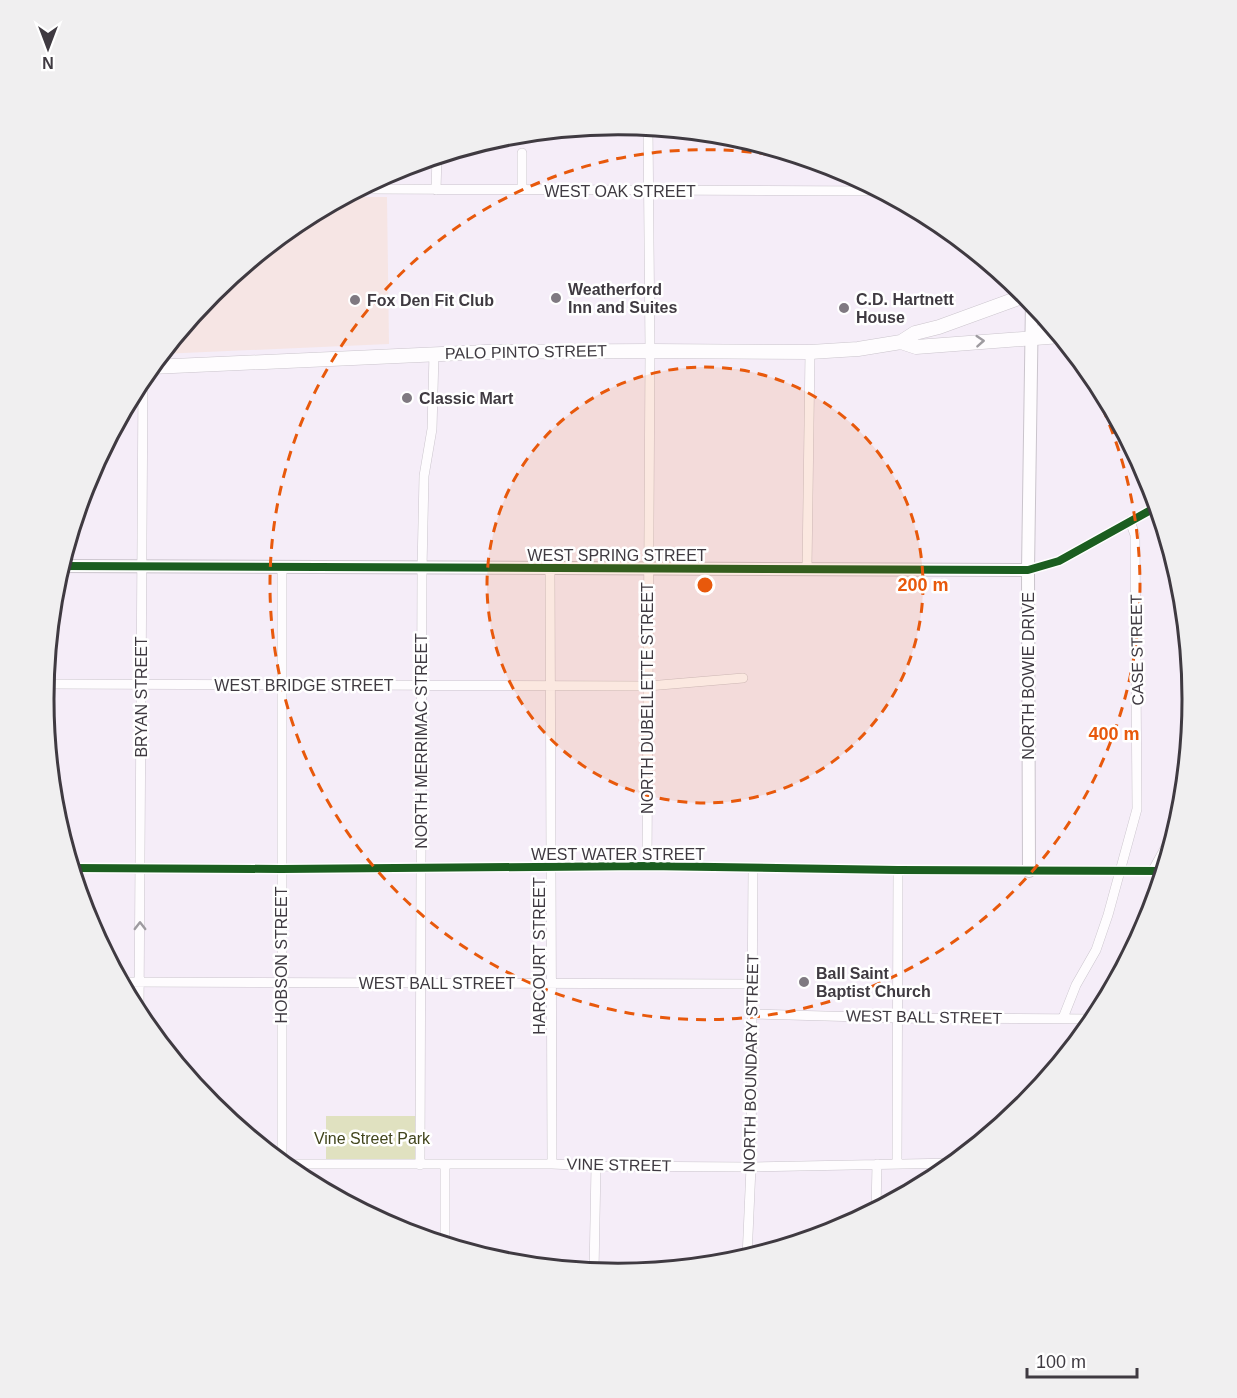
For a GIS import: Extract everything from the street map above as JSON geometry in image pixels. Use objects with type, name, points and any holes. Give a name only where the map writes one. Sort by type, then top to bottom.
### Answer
[{"type":"main road","name":"PALO PINTO STREET","points":[[163,366],[434,354],[650,351],[810,352],[858,349],[901,342],[915,347],[976,314],[1017,299]]},
{"type":"main road","name":"PALO PINTO STREET","points":[[939,335],[1051,336]]},
{"type":"street","name":"NORTH DUBELLETTE STREET","points":[[647,866],[650,351],[648,136]]},
{"type":"street","points":[[522,153],[522,190]]},
{"type":"street","points":[[436,190],[437,164]]},
{"type":"street","name":"WEST OAK STREET","points":[[377,189],[864,191]]},
{"type":"street","name":"NORTH BOWIE DRIVE","points":[[1029,871],[1028,570],[1032,315]]},
{"type":"street","points":[[1032,337],[1044,329]]},
{"type":"street","points":[[807,569],[810,352]]},
{"type":"street","name":"NORTH MERRIMAC STREET","points":[[420,1165],[422,569],[424,476],[432,429],[434,354]]},
{"type":"street","name":"BRYAN STREET","points":[[140,997],[143,396]]},
{"type":"street","name":"WEST SPRING STREET","points":[[70,566],[1028,570],[1059,561],[1150,510]]},
{"type":"street","name":"CASE STREET","points":[[1063,1018],[1076,985],[1096,950],[1135,817],[1138,787],[1135,535],[1130,521]]},
{"type":"street","name":"HOBSON STREET","points":[[282,566],[283,1153]]},
{"type":"street","name":"HARCOURT STREET","points":[[550,568],[552,1164]]},
{"type":"street","name":"WEST BRIDGE STREET","points":[[54,684],[648,686],[743,678]]},
{"type":"street","points":[[1153,870],[1160,857]]},
{"type":"street","name":"WEST WATER STREET","points":[[80,868],[647,866],[753,869],[1120,872],[1156,870]]},
{"type":"street","name":"NORTH BOUNDARY STREET","points":[[747,1248],[751,1167],[753,869]]},
{"type":"street","points":[[897,1163],[898,870]]},
{"type":"street","name":"WEST BALL STREET","points":[[131,982],[752,984]]},
{"type":"street","name":"WEST BALL STREET","points":[[751,1014],[897,1018],[1084,1019]]},
{"type":"street","name":"VINE STREET","points":[[299,1164],[751,1167],[939,1163]]},
{"type":"street","points":[[876,1201],[877,1164]]},
{"type":"street","points":[[445,1165],[445,1236]]},
{"type":"street","points":[[594,1263],[596,1166]]},
{"type":"shaded area","points":[[361,197],[387,197],[389,344],[172,354],[219,300],[246,275],[305,230]]},
{"type":"green space","name":"Vine Street Park","points":[[326,1116],[418,1116],[416,1159],[326,1159]]},
{"type":"cycle path","points":[[70,566],[1028,570],[1059,561],[1150,510]]},
{"type":"cycle path","points":[[80,868],[647,866],[1156,871]]},
{"type":"place","name":"Weatherford Inn and Suites","points":[[556,298]]},
{"type":"place","name":"Fox Den Fit Club","points":[[355,300]]},
{"type":"place","name":"C.D. Hartnett House","points":[[844,308]]},
{"type":"place","name":"Classic Mart","points":[[407,398]]},
{"type":"place","name":"Ball Saint Baptist Church","points":[[804,982]]}]
